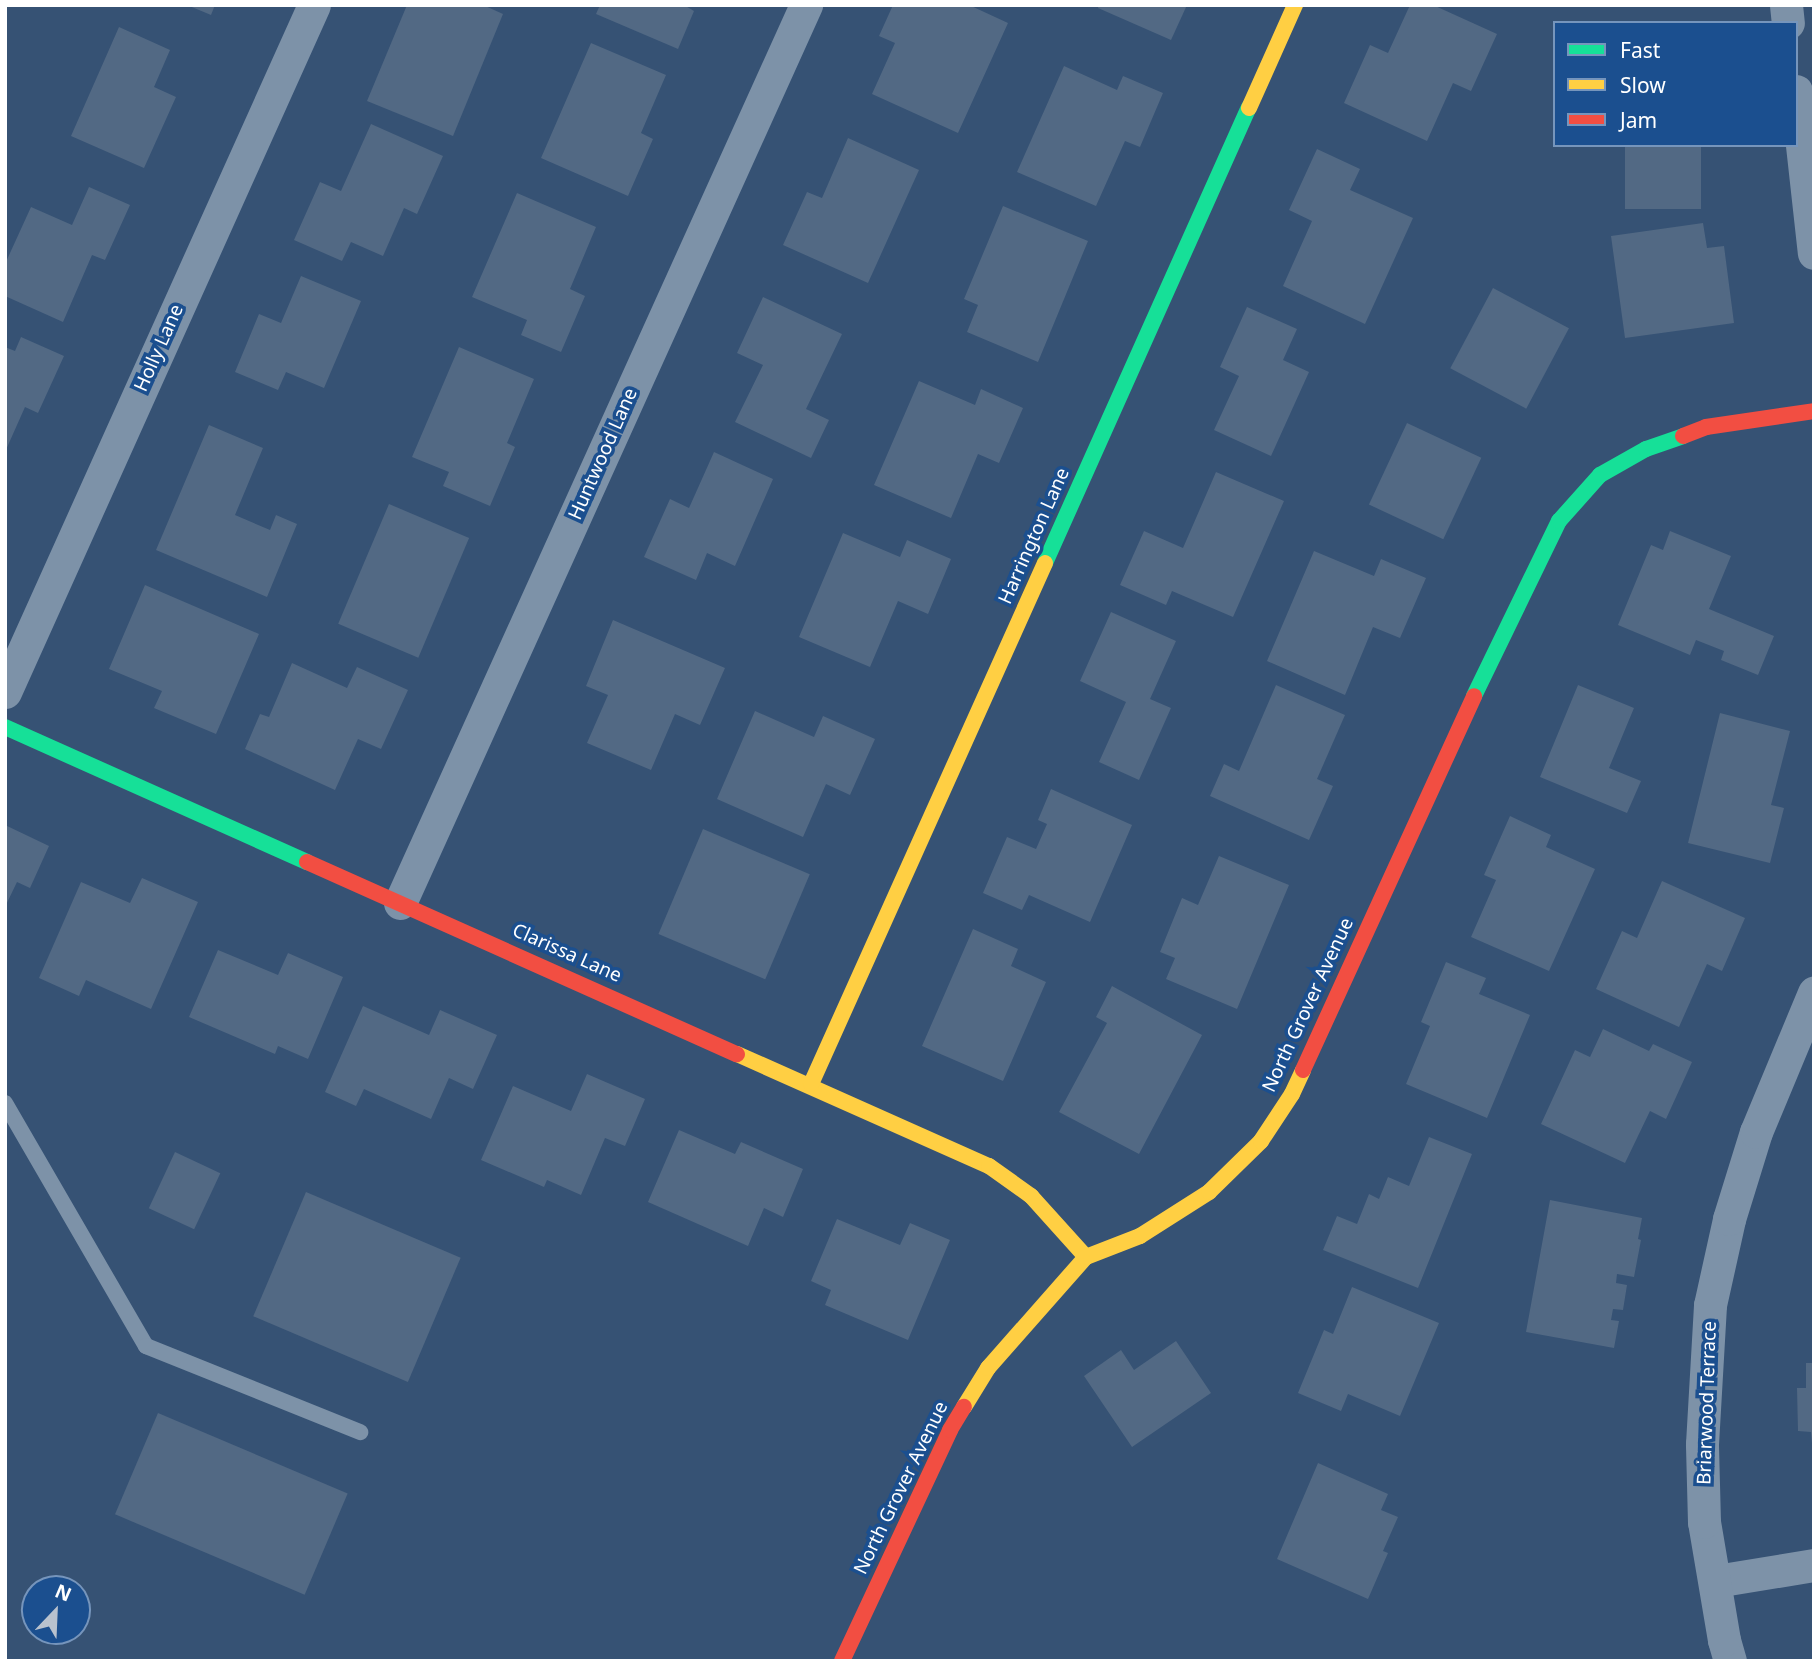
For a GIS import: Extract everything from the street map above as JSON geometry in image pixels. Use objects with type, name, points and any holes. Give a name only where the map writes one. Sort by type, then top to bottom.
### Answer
[{"type":"street","name":"Holly Lane","points":[[5,692],[314,5]]},
{"type":"street","name":"Huntwood Lane","points":[[400,903],[806,5]]},
{"type":"street","name":"Harrington Lane","points":[[811,1084],[1295,5]]},
{"type":"street","points":[[1798,109],[1814,253]]},
{"type":"street","name":"North Grover Avenue","points":[[842,1661],[950,1430],[988,1368],[1086,1257],[1140,1236],[1209,1192],[1261,1141],[1292,1094],[1515,606],[1559,521],[1600,475],[1646,449],[1706,426],[1814,411]]},
{"type":"street","name":"Clarissa Lane","points":[[5,727],[811,1084],[989,1166],[1031,1196],[1086,1257]]},
{"type":"street","name":"Briarwood Terrace","points":[[1730,1661],[1704,1522],[1702,1444],[1710,1305],[1730,1219],[1756,1132],[1814,993]]},
{"type":"street","points":[[1716,1581],[1814,1565]]},
{"type":"lane","points":[[5,1103],[146,1346],[360,1432]]},
{"type":"building","points":[[187,5],[215,5],[211,15]]},
{"type":"building","points":[[407,5],[483,5],[503,14],[453,136],[367,101]]},
{"type":"building","points":[[600,5],[684,5],[694,11],[678,49],[596,14]]},
{"type":"building","points":[[893,5],[969,5],[1008,23],[958,133],[872,94],[895,43],[879,36]]},
{"type":"building","points":[[1099,5],[1187,5],[1171,40],[1098,8]]},
{"type":"building","points":[[1410,5],[1433,5],[1497,34],[1471,91],[1453,83],[1427,141],[1344,103],[1370,45],[1388,53]]},
{"type":"building","points":[[119,27],[170,50],[154,87],[176,97],[144,168],[71,136]]},
{"type":"building","points":[[591,43],[666,75],[641,133],[653,139],[628,196],[541,158]]},
{"type":"building","points":[[1064,66],[1117,90],[1123,76],[1163,93],[1140,147],[1125,141],[1096,206],[1017,172]]},
{"type":"building","points":[[371,124],[443,156],[417,214],[404,208],[383,256],[351,242],[342,261],[294,240],[320,182],[341,191]]},
{"type":"building","points":[[848,138],[919,170],[868,283],[783,245],[807,192],[822,198]]},
{"type":"building","points":[[1625,147],[1701,147],[1701,209],[1625,209]]},
{"type":"building","points":[[1317,149],[1360,169],[1350,190],[1413,218],[1365,324],[1283,286],[1312,221],[1289,210]]},
{"type":"building","points":[[89,187],[130,205],[105,260],[92,255],[63,322],[5,296],[5,264],[31,207],[72,225]]},
{"type":"building","points":[[517,193],[596,227],[570,289],[585,296],[561,352],[521,335],[527,320],[472,297]]},
{"type":"building","points":[[1003,206],[1088,241],[1038,362],[967,332],[978,305],[964,299]]},
{"type":"building","points":[[1703,223],[1707,248],[1724,246],[1734,323],[1625,338],[1611,236]]},
{"type":"building","points":[[301,276],[361,301],[324,388],[286,372],[278,390],[235,372],[259,314],[281,323]]},
{"type":"building","points":[[1493,288],[1569,328],[1526,409],[1450,368]]},
{"type":"building","points":[[763,297],[842,334],[806,409],[829,420],[811,458],[735,422],[763,365],[737,353]]},
{"type":"building","points":[[1247,307],[1297,329],[1283,360],[1309,372],[1271,456],[1214,430],[1239,376],[1220,367]]},
{"type":"building","points":[[21,337],[64,356],[38,413],[25,407],[5,452],[5,347],[15,351]]},
{"type":"building","points":[[459,347],[534,379],[507,443],[515,447],[490,506],[443,486],[449,472],[412,457]]},
{"type":"building","points":[[919,381],[975,405],[981,389],[1023,408],[999,463],[978,454],[951,518],[874,485]]},
{"type":"building","points":[[1407,423],[1481,458],[1443,539],[1369,505]]},
{"type":"building","points":[[209,425],[263,448],[235,515],[270,530],[276,515],[297,524],[267,597],[156,550]]},
{"type":"building","points":[[714,452],[773,479],[735,566],[707,553],[696,580],[644,557],[670,499],[689,508]]},
{"type":"building","points":[[1216,472],[1284,501],[1233,617],[1172,591],[1166,605],[1120,585],[1144,531],[1183,548]]},
{"type":"building","points":[[389,504],[469,538],[418,658],[338,624]]},
{"type":"building","points":[[1670,531],[1731,556],[1709,609],[1774,636],[1758,675],[1721,660],[1724,651],[1696,640],[1690,655],[1618,625],[1651,545],[1663,550]]},
{"type":"building","points":[[843,533],[900,557],[907,540],[951,559],[928,614],[898,601],[870,667],[799,637]]},
{"type":"building","points":[[1314,551],[1374,576],[1381,559],[1426,578],[1400,638],[1373,627],[1345,695],[1267,661]]},
{"type":"building","points":[[145,585],[259,634],[216,734],[154,708],[162,691],[109,669]]},
{"type":"building","points":[[1111,612],[1176,641],[1150,699],[1171,708],[1139,780],[1099,762],[1126,702],[1080,681]]},
{"type":"building","points":[[613,620],[725,668],[700,725],[675,714],[651,770],[587,743],[608,695],[586,686]]},
{"type":"building","points":[[292,663],[347,688],[357,667],[408,690],[381,749],[358,739],[335,790],[245,749],[260,714],[269,717]]},
{"type":"building","points":[[1276,685],[1345,715],[1317,779],[1333,786],[1309,840],[1210,796],[1224,764],[1239,771]]},
{"type":"building","points":[[1578,685],[1634,708],[1609,768],[1641,781],[1627,813],[1540,777]]},
{"type":"building","points":[[755,711],[814,737],[823,716],[875,739],[850,795],[826,784],[803,837],[717,799]]},
{"type":"building","points":[[1720,713],[1790,731],[1771,805],[1784,808],[1770,863],[1688,843]]},
{"type":"building","points":[[1051,789],[1132,825],[1090,922],[1029,895],[1022,910],[983,893],[1007,837],[1036,849],[1047,824],[1038,820]]},
{"type":"building","points":[[1510,816],[1551,835],[1546,847],[1595,869],[1549,971],[1471,937],[1496,880],[1484,875]]},
{"type":"building","points":[[5,825],[49,846],[30,888],[17,882],[5,907]]},
{"type":"building","points":[[703,829],[810,874],[765,979],[658,934]]},
{"type":"building","points":[[1219,856],[1289,885],[1237,1009],[1166,979],[1175,958],[1160,952],[1182,898],[1198,905]]},
{"type":"building","points":[[142,878],[198,902],[151,1009],[86,980],[79,996],[39,978],[81,882],[130,903]]},
{"type":"building","points":[[1662,881],[1745,918],[1722,971],[1707,964],[1679,1027],[1596,989],[1622,931],[1637,938]]},
{"type":"building","points":[[973,929],[1018,949],[1011,966],[1046,982],[1003,1081],[922,1046]]},
{"type":"building","points":[[218,950],[278,975],[288,953],[343,977],[308,1059],[278,1046],[275,1054],[189,1017]]},
{"type":"building","points":[[1446,962],[1486,978],[1479,994],[1530,1015],[1487,1118],[1406,1084],[1430,1026],[1421,1022]]},
{"type":"building","points":[[1112,986],[1202,1035],[1139,1154],[1059,1112],[1107,1023],[1096,1017]]},
{"type":"building","points":[[363,1006],[429,1035],[440,1010],[497,1035],[473,1089],[449,1078],[431,1119],[364,1089],[356,1106],[325,1092]]},
{"type":"building","points":[[1603,1029],[1649,1051],[1653,1044],[1692,1062],[1666,1119],[1650,1111],[1625,1163],[1541,1124],[1575,1050],[1590,1057]]},
{"type":"building","points":[[587,1074],[645,1099],[625,1146],[605,1138],[581,1195],[547,1180],[544,1187],[481,1160],[513,1086],[571,1111]]},
{"type":"building","points":[[679,1130],[735,1154],[741,1142],[803,1169],[783,1217],[764,1208],[748,1246],[648,1202]]},
{"type":"building","points":[[1429,1137],[1472,1154],[1418,1288],[1323,1250],[1337,1216],[1357,1224],[1369,1194],[1379,1199],[1388,1177],[1409,1186]]},
{"type":"building","points":[[175,1152],[220,1173],[194,1229],[149,1208]]},
{"type":"building","points":[[306,1192],[461,1258],[408,1382],[253,1316]]},
{"type":"building","points":[[1550,1200],[1642,1218],[1634,1277],[1617,1274],[1616,1283],[1627,1285],[1623,1310],[1613,1309],[1611,1320],[1619,1321],[1614,1348],[1526,1332]]},
{"type":"building","points":[[837,1219],[900,1245],[910,1223],[950,1240],[908,1340],[825,1305],[831,1290],[811,1281]]},
{"type":"building","points":[[1352,1287],[1439,1323],[1400,1416],[1348,1394],[1341,1411],[1298,1393],[1324,1330],[1333,1334]]},
{"type":"building","points":[[1176,1341],[1211,1393],[1132,1447],[1084,1376],[1121,1350],[1134,1370]]},
{"type":"building","points":[[1806,1363],[1814,1363],[1814,1466],[1811,1432],[1798,1431],[1797,1388],[1806,1388]]},
{"type":"building","points":[[158,1413],[348,1493],[305,1595],[115,1514]]},
{"type":"building","points":[[1318,1463],[1388,1494],[1381,1510],[1398,1517],[1383,1551],[1388,1553],[1368,1599],[1277,1559]]},
{"type":"traffic: fast","points":[[1045,563],[1249,108]]},
{"type":"traffic: fast","points":[[1474,696],[1559,521],[1600,475],[1646,449],[1683,436]]},
{"type":"traffic: fast","points":[[5,727],[307,862]]},
{"type":"traffic: slow","points":[[1249,108],[1295,5]]},
{"type":"traffic: slow","points":[[811,1084],[1045,563]]},
{"type":"traffic: slow","points":[[737,1054],[989,1166],[1031,1196],[1086,1257]]},
{"type":"traffic: slow","points":[[964,1407],[988,1368],[1086,1257],[1140,1236],[1209,1192],[1261,1141],[1292,1094],[1303,1070]]},
{"type":"traffic: jam","points":[[1683,436],[1706,427],[1814,411]]},
{"type":"traffic: jam","points":[[1303,1070],[1474,696]]},
{"type":"traffic: jam","points":[[307,862],[737,1054]]},
{"type":"traffic: jam","points":[[842,1661],[950,1430],[964,1407]]}]
